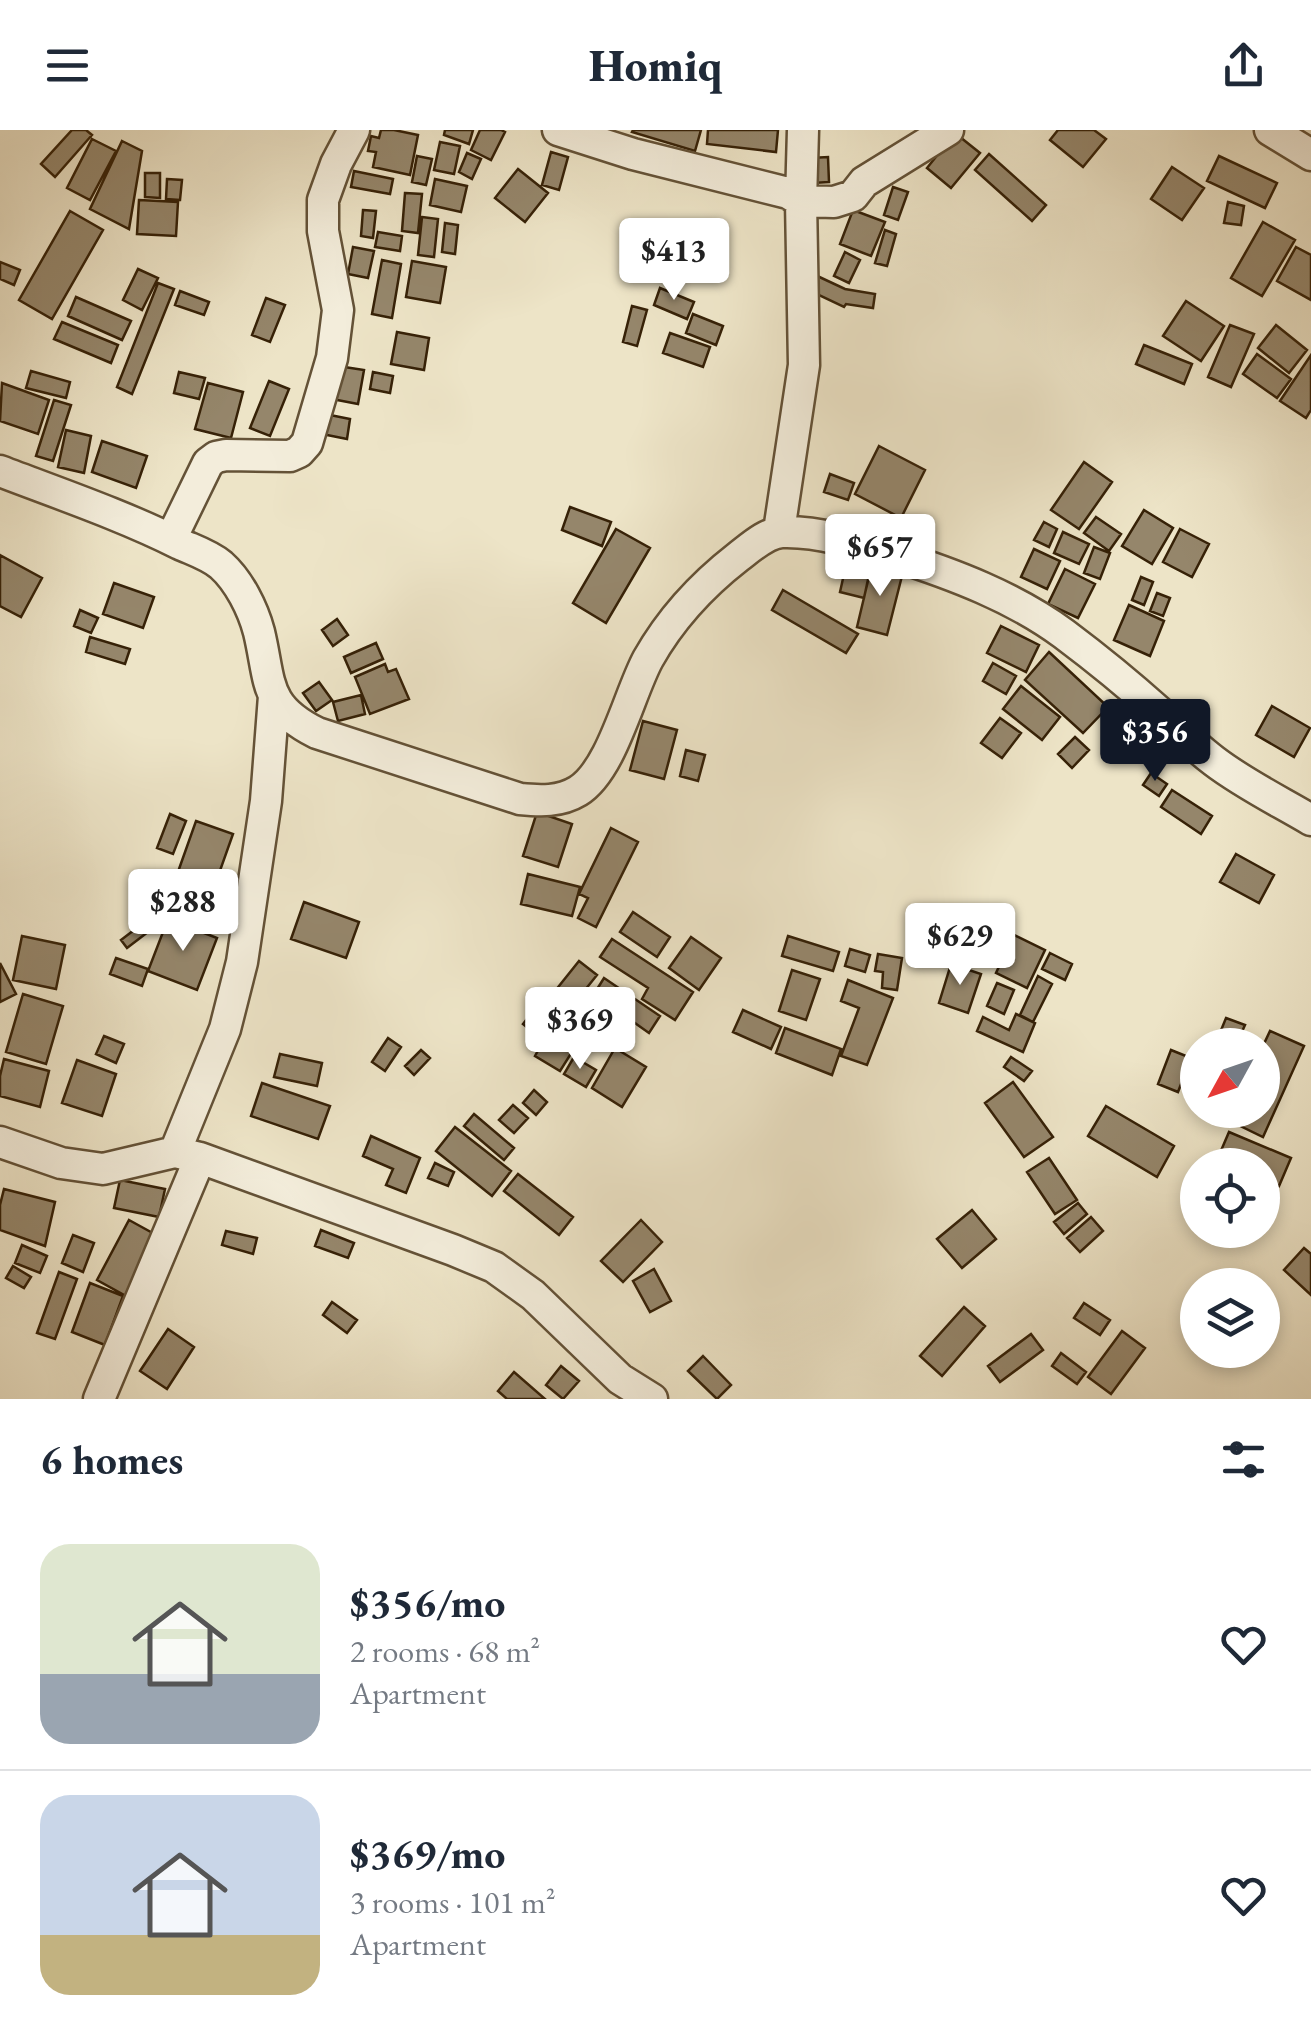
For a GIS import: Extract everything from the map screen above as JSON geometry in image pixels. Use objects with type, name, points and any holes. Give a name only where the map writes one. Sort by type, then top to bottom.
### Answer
[{"type":"street","points":[[171,539],[208,462],[226,455],[290,456],[307,443],[332,358],[338,310],[323,231],[323,200],[354,130]]},
{"type":"street","points":[[558,130],[633,154],[788,193],[801,201],[834,202],[852,196],[864,182],[948,130]]},
{"type":"street","points":[[779,531],[804,365],[803,130]]},
{"type":"street","points":[[1270,130],[1311,155]]},
{"type":"street","points":[[0,471],[171,539],[220,565],[250,607],[274,696],[301,725],[520,800],[547,802],[577,792],[593,778],[617,734],[648,659],[670,625],[731,562],[779,531],[851,542],[918,563],[978,585],[1025,610],[1063,633],[1212,760],[1311,820]]},
{"type":"street","points":[[99,1399],[188,1155],[242,962],[266,801],[274,696]]},
{"type":"street","points":[[0,1142],[62,1163],[104,1169],[188,1155],[452,1250],[494,1268],[534,1295],[620,1379],[652,1399]]},
{"type":"building","points":[[72,130],[86,130],[92,135],[55,177],[41,164]]},
{"type":"building","points":[[381,130],[418,135],[410,175],[373,167],[376,152],[368,151],[371,136],[379,138]]},
{"type":"building","points":[[445,130],[473,130],[469,144],[444,135]]},
{"type":"building","points":[[480,130],[505,132],[491,160],[471,150]]},
{"type":"building","points":[[633,130],[701,130],[695,151]]},
{"type":"building","points":[[708,130],[778,130],[776,152],[707,144]]},
{"type":"building","points":[[1058,130],[1094,130],[1106,139],[1083,167],[1050,140]]},
{"type":"building","points":[[955,133],[980,153],[951,188],[927,168]]},
{"type":"building","points":[[92,139],[116,151],[90,200],[67,188]]},
{"type":"building","points":[[122,141],[142,151],[129,229],[90,209]]},
{"type":"building","points":[[440,142],[460,146],[454,174],[434,170]]},
{"type":"building","points":[[551,152],[568,157],[559,190],[542,185]]},
{"type":"building","points":[[467,153],[481,159],[472,179],[459,172]]},
{"type":"building","points":[[989,154],[1046,205],[1032,221],[975,170]]},
{"type":"building","points":[[417,156],[432,159],[426,185],[412,182]]},
{"type":"building","points":[[1219,156],[1277,183],[1265,208],[1207,181]]},
{"type":"building","points":[[828,157],[829,182],[813,183],[811,158]]},
{"type":"building","points":[[1172,167],[1204,188],[1182,220],[1151,199]]},
{"type":"building","points":[[518,169],[548,193],[525,222],[495,198]]},
{"type":"building","points":[[354,171],[393,179],[390,194],[351,187]]},
{"type":"building","points":[[145,173],[160,173],[160,198],[145,197]]},
{"type":"building","points":[[167,179],[182,180],[180,200],[166,199]]},
{"type":"building","points":[[435,179],[467,186],[461,212],[430,205]]},
{"type":"building","points":[[893,187],[908,192],[898,220],[884,215]]},
{"type":"building","points":[[405,193],[422,194],[418,233],[402,231]]},
{"type":"building","points":[[139,200],[178,202],[176,236],[137,234]]},
{"type":"building","points":[[1228,202],[1244,206],[1241,225],[1224,223]]},
{"type":"building","points":[[363,210],[376,211],[373,238],[361,236]]},
{"type":"building","points":[[853,210],[885,222],[871,256],[840,244]]},
{"type":"building","points":[[70,211],[103,230],[52,319],[19,300]]},
{"type":"building","points":[[422,217],[438,219],[434,257],[418,255]]},
{"type":"building","points":[[1263,222],[1295,240],[1262,296],[1231,278]]},
{"type":"building","points":[[445,223],[458,225],[455,254],[442,252]]},
{"type":"building","points":[[885,230],[896,234],[887,266],[875,263]]},
{"type":"building","points":[[378,232],[402,236],[400,251],[375,247]]},
{"type":"building","points":[[353,247],[374,251],[368,278],[348,274]]},
{"type":"building","points":[[1296,247],[1311,255],[1311,300],[1277,281]]},
{"type":"building","points":[[845,252],[860,260],[849,283],[834,276]]},
{"type":"building","points":[[382,260],[401,264],[392,318],[372,314]]},
{"type":"building","points":[[412,261],[446,267],[440,303],[406,297]]},
{"type":"building","points":[[0,262],[20,270],[14,285],[0,279]]},
{"type":"building","points":[[138,269],[158,278],[142,310],[123,300]]},
{"type":"building","points":[[813,274],[845,289],[875,294],[873,308],[846,304],[844,307],[806,289]]},
{"type":"building","points":[[158,283],[174,289],[132,394],[117,387]]},
{"type":"building","points":[[660,288],[694,302],[687,319],[654,305]]},
{"type":"building","points":[[180,291],[209,302],[204,315],[175,305]]},
{"type":"building","points":[[76,297],[131,321],[122,340],[68,316]]},
{"type":"building","points":[[266,298],[285,305],[270,342],[252,335]]},
{"type":"building","points":[[1186,301],[1224,326],[1201,361],[1163,336]]},
{"type":"building","points":[[632,306],[647,310],[637,346],[623,342]]},
{"type":"building","points":[[693,314],[723,326],[716,345],[686,333]]},
{"type":"building","points":[[62,322],[118,345],[111,363],[54,339]]},
{"type":"building","points":[[1230,325],[1254,334],[1231,387],[1208,377]]},
{"type":"building","points":[[1276,325],[1307,350],[1289,373],[1258,348]]},
{"type":"building","points":[[397,332],[429,338],[424,370],[391,364]]},
{"type":"building","points":[[670,333],[710,347],[703,367],[663,353]]},
{"type":"building","points":[[1144,345],[1192,364],[1184,384],[1136,364]]},
{"type":"building","points":[[1257,354],[1291,379],[1277,398],[1243,374]]},
{"type":"building","points":[[1311,355],[1311,410],[1306,418],[1280,401]]},
{"type":"building","points":[[338,366],[364,370],[358,404],[332,399]]},
{"type":"building","points":[[31,371],[70,382],[66,398],[26,388]]},
{"type":"building","points":[[179,372],[205,378],[199,399],[174,393]]},
{"type":"building","points":[[373,372],[393,376],[390,393],[370,389]]},
{"type":"building","points":[[269,381],[289,389],[270,436],[250,428]]},
{"type":"building","points":[[2,383],[49,400],[38,434],[0,421]]},
{"type":"building","points":[[208,383],[243,392],[231,438],[195,429]]},
{"type":"building","points":[[54,400],[71,405],[53,461],[36,456]]},
{"type":"building","points":[[325,414],[350,419],[347,439],[322,434]]},
{"type":"building","points":[[66,430],[91,436],[84,473],[58,467]]},
{"type":"building","points":[[102,441],[147,456],[136,488],[92,472]]},
{"type":"building","points":[[879,446],[925,470],[901,518],[855,494]]},
{"type":"building","points":[[1084,462],[1112,482],[1079,529],[1051,510]]},
{"type":"building","points":[[830,474],[854,483],[848,500],[824,492]]},
{"type":"building","points":[[570,507],[611,522],[602,546],[562,530]]},
{"type":"building","points":[[1144,510],[1173,528],[1152,564],[1122,546]]},
{"type":"building","points":[[1096,517],[1121,534],[1109,551],[1084,533]]},
{"type":"building","points":[[1044,522],[1057,529],[1049,547],[1034,540]]},
{"type":"building","points":[[616,529],[650,548],[606,623],[573,603]]},
{"type":"building","points":[[1180,529],[1209,544],[1192,577],[1163,562]]},
{"type":"building","points":[[1063,532],[1089,544],[1079,564],[1054,553]]},
{"type":"building","points":[[1094,547],[1110,553],[1100,579],[1084,573]]},
{"type":"building","points":[[1034,549],[1060,561],[1047,589],[1021,577]]},
{"type":"building","points":[[0,555],[42,578],[21,617],[0,606]]},
{"type":"building","points":[[848,556],[872,561],[864,598],[840,592]]},
{"type":"building","points":[[872,564],[903,572],[887,635],[857,627]]},
{"type":"building","points":[[1065,569],[1095,584],[1078,618],[1048,604]]},
{"type":"building","points":[[1141,577],[1153,582],[1144,605],[1132,600]]},
{"type":"building","points":[[114,583],[154,597],[143,628],[103,614]]},
{"type":"building","points":[[783,590],[858,634],[846,653],[772,610]]},
{"type":"building","points":[[1157,593],[1170,598],[1163,616],[1150,611]]},
{"type":"building","points":[[1129,605],[1164,621],[1150,656],[1114,640]]},
{"type":"building","points":[[80,610],[98,618],[91,633],[74,626]]},
{"type":"building","points":[[337,619],[348,635],[333,646],[322,630]]},
{"type":"building","points":[[1001,626],[1039,645],[1026,672],[987,653]]},
{"type":"building","points":[[90,637],[130,649],[125,664],[86,652]]},
{"type":"building","points":[[376,643],[383,659],[351,673],[344,657]]},
{"type":"building","points":[[1049,652],[1108,707],[1083,733],[1025,680]]},
{"type":"building","points":[[993,663],[1016,676],[1006,694],[983,681]]},
{"type":"building","points":[[385,664],[388,672],[396,669],[409,699],[370,714],[355,677]]},
{"type":"building","points":[[319,682],[332,700],[316,711],[303,693]]},
{"type":"building","points":[[1021,686],[1060,717],[1042,740],[1003,709]]},
{"type":"building","points":[[361,695],[365,714],[338,721],[333,702]]},
{"type":"building","points":[[1272,706],[1310,728],[1294,757],[1256,735]]},
{"type":"building","points":[[1000,718],[1021,733],[1002,758],[981,743]]},
{"type":"building","points":[[643,721],[677,730],[664,779],[630,770]]},
{"type":"building","points":[[1075,737],[1089,750],[1072,768],[1058,754]]},
{"type":"building","points":[[686,750],[705,755],[698,781],[680,776]]},
{"type":"building","points":[[1151,773],[1167,784],[1159,796],[1143,785]]},
{"type":"building","points":[[1172,790],[1212,816],[1201,834],[1161,807]]},
{"type":"building","points":[[537,812],[572,824],[558,867],[523,856]]},
{"type":"building","points":[[170,814],[186,821],[173,854],[157,848]]},
{"type":"building","points":[[196,821],[233,834],[216,882],[179,869]]},
{"type":"building","points":[[611,828],[638,842],[596,927],[578,918],[588,898],[579,894]]},
{"type":"building","points":[[1236,854],[1274,875],[1259,903],[1220,882]]},
{"type":"building","points":[[158,871],[245,901],[237,925],[150,895]]},
{"type":"building","points":[[528,874],[580,887],[572,916],[521,904]]},
{"type":"building","points":[[304,902],[359,922],[346,958],[291,939]]},
{"type":"building","points":[[977,910],[987,914],[980,934],[969,930]]},
{"type":"building","points":[[633,912],[670,937],[657,957],[620,932]]},
{"type":"building","points":[[155,914],[161,922],[127,948],[121,940]]},
{"type":"building","points":[[168,919],[217,938],[197,990],[148,971]]},
{"type":"building","points":[[989,921],[1011,930],[1006,941],[984,932]]},
{"type":"building","points":[[1014,935],[1045,950],[1027,988],[996,973]]},
{"type":"building","points":[[22,936],[65,945],[56,989],[13,980]]},
{"type":"building","points":[[788,936],[839,952],[833,971],[782,956]]},
{"type":"building","points":[[691,937],[721,958],[699,990],[669,968]]},
{"type":"building","points":[[612,939],[693,992],[675,1020],[642,999],[648,988],[600,957]]},
{"type":"building","points":[[850,949],[870,955],[865,972],[845,966]]},
{"type":"building","points":[[1050,953],[1072,964],[1065,980],[1042,969]]},
{"type":"building","points":[[878,954],[902,958],[897,990],[882,988],[883,972],[875,971]]},
{"type":"building","points":[[116,958],[148,969],[142,986],[110,974]]},
{"type":"building","points":[[579,961],[597,975],[557,1025],[539,1011]]},
{"type":"building","points":[[0,963],[16,994],[0,1002]]},
{"type":"building","points":[[951,964],[981,974],[968,1013],[939,1003]]},
{"type":"building","points":[[792,970],[820,979],[806,1020],[779,1011]]},
{"type":"building","points":[[1038,976],[1052,984],[1033,1022],[1020,1015]]},
{"type":"building","points":[[604,978],[660,1016],[649,1033],[594,994]]},
{"type":"building","points":[[848,980],[893,998],[867,1065],[841,1056],[859,1008],[841,1001]]},
{"type":"building","points":[[997,983],[1014,990],[1004,1014],[987,1006]]},
{"type":"building","points":[[23,994],[63,1006],[46,1064],[6,1052]]},
{"type":"building","points":[[534,1010],[549,1022],[538,1036],[523,1024]]},
{"type":"building","points":[[743,1010],[781,1027],[771,1049],[733,1032]]},
{"type":"building","points":[[1016,1014],[1035,1023],[1023,1052],[977,1031],[983,1017],[1009,1030]]},
{"type":"building","points":[[1226,1018],[1245,1025],[1244,1028],[1222,1028]]},
{"type":"building","points":[[785,1028],[841,1049],[832,1075],[776,1053]]},
{"type":"building","points":[[1280,1035],[1304,1046],[1280,1099]]},
{"type":"building","points":[[104,1036],[124,1044],[116,1063],[96,1054]]},
{"type":"building","points":[[546,1036],[572,1052],[560,1071],[535,1056]]},
{"type":"building","points":[[388,1038],[401,1047],[385,1071],[372,1062]]},
{"type":"building","points":[[615,1048],[646,1067],[622,1107],[592,1088]]},
{"type":"building","points":[[421,1050],[430,1058],[414,1075],[405,1066]]},
{"type":"building","points":[[1171,1050],[1180,1054],[1178,1092],[1158,1084]]},
{"type":"building","points":[[280,1054],[322,1063],[317,1086],[274,1077]]},
{"type":"building","points":[[574,1057],[596,1070],[586,1087],[564,1074]]},
{"type":"building","points":[[1011,1057],[1032,1071],[1024,1081],[1004,1067]]},
{"type":"building","points":[[4,1059],[49,1071],[40,1107],[0,1096]]},
{"type":"building","points":[[77,1060],[116,1074],[102,1116],[62,1103]]},
{"type":"building","points":[[1013,1082],[1053,1137],[1024,1157],[985,1103]]},
{"type":"building","points":[[262,1083],[330,1106],[318,1139],[251,1116]]},
{"type":"building","points":[[534,1090],[547,1102],[536,1115],[523,1103]]},
{"type":"building","points":[[513,1105],[528,1118],[514,1133],[499,1120]]},
{"type":"building","points":[[1106,1106],[1174,1146],[1157,1177],[1088,1136]]},
{"type":"building","points":[[474,1114],[514,1148],[504,1160],[464,1126]]},
{"type":"building","points":[[455,1127],[511,1171],[492,1196],[436,1151]]},
{"type":"building","points":[[1244,1128],[1267,1128],[1263,1137]]},
{"type":"building","points":[[1229,1132],[1267,1148],[1222,1148]]},
{"type":"building","points":[[371,1136],[420,1158],[406,1193],[386,1185],[393,1169],[363,1156]]},
{"type":"building","points":[[1280,1153],[1291,1158],[1280,1184]]},
{"type":"building","points":[[1049,1158],[1077,1200],[1055,1214],[1027,1172]]},
{"type":"building","points":[[435,1163],[454,1172],[448,1186],[428,1178]]},
{"type":"building","points":[[518,1174],[573,1217],[559,1235],[504,1191]]},
{"type":"building","points":[[120,1180],[165,1189],[159,1217],[114,1208]]},
{"type":"building","points":[[4,1189],[55,1202],[45,1246],[0,1230]]},
{"type":"building","points":[[1078,1203],[1087,1214],[1064,1234],[1054,1222]]},
{"type":"building","points":[[972,1210],[996,1239],[962,1268],[937,1239]]},
{"type":"building","points":[[1091,1217],[1103,1231],[1080,1252],[1067,1238]]},
{"type":"building","points":[[129,1220],[158,1236],[126,1296],[97,1280]]},
{"type":"building","points":[[641,1220],[662,1242],[623,1282],[601,1261]]},
{"type":"building","points":[[321,1230],[354,1243],[348,1258],[315,1246]]},
{"type":"building","points":[[226,1231],[257,1238],[253,1254],[222,1245]]},
{"type":"building","points":[[73,1235],[94,1243],[83,1272],[62,1263]]},
{"type":"building","points":[[22,1245],[47,1256],[40,1273],[15,1263]]},
{"type":"building","points":[[1304,1248],[1311,1254],[1311,1295],[1284,1270]]},
{"type":"building","points":[[13,1266],[31,1277],[24,1288],[6,1278]]},
{"type":"building","points":[[654,1269],[671,1301],[650,1312],[633,1281]]},
{"type":"building","points":[[59,1272],[77,1279],[55,1339],[37,1333]]},
{"type":"building","points":[[90,1283],[123,1296],[105,1345],[72,1332]]},
{"type":"building","points":[[332,1302],[357,1320],[347,1333],[323,1315]]},
{"type":"building","points":[[1084,1303],[1110,1320],[1100,1335],[1074,1318]]},
{"type":"building","points":[[964,1307],[985,1326],[942,1376],[920,1356]]},
{"type":"building","points":[[168,1329],[194,1347],[167,1389],[140,1371]]},
{"type":"building","points":[[1122,1331],[1145,1348],[1111,1394],[1088,1377]]},
{"type":"building","points":[[1031,1334],[1043,1350],[1000,1382],[988,1366]]},
{"type":"building","points":[[1061,1353],[1086,1372],[1077,1384],[1052,1366]]},
{"type":"building","points":[[703,1356],[731,1385],[717,1399],[688,1371]]},
{"type":"building","points":[[561,1366],[579,1381],[563,1399],[546,1385]]},
{"type":"building","points":[[514,1372],[545,1399],[507,1399],[498,1391]]}]
